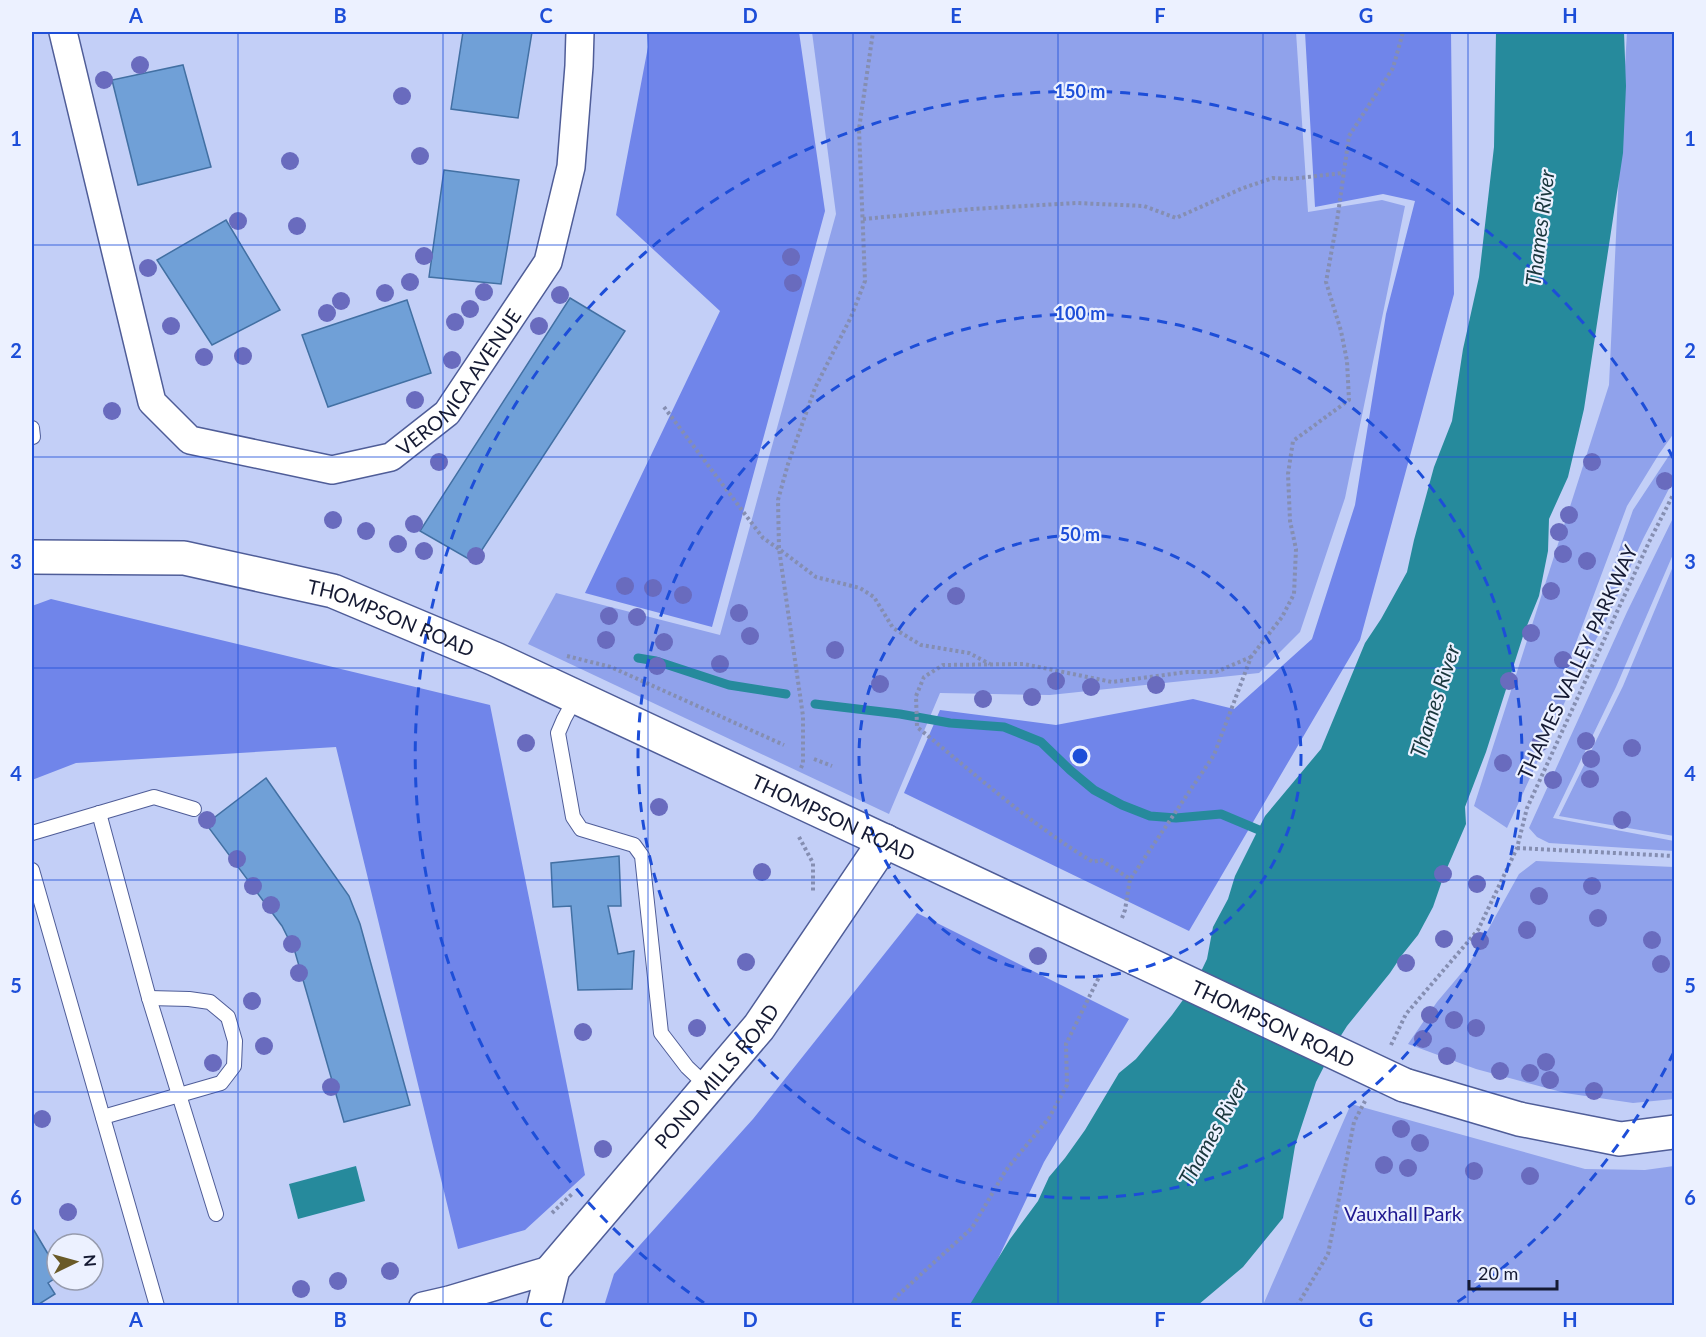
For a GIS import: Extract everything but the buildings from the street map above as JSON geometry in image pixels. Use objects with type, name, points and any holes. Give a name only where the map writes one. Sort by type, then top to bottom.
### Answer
[{"type":"street","name":"VERONICA AVENUE","points":[[63,32],[152,402],[190,440],[332,470],[391,457],[447,413],[548,262],[571,167],[580,32]]},
{"type":"street","name":"THOMPSON ROAD","points":[[32,557],[184,558],[333,591],[495,659],[1404,1085],[1519,1119],[1620,1139],[1674,1132]]},
{"type":"street","name":"POND MILLS ROAD","points":[[544,1305],[553,1269],[759,1027],[885,841]]},
{"type":"street","points":[[423,1305],[553,1269]]},
{"type":"lane","points":[[576,697],[558,733],[573,817],[580,829],[634,845],[642,856],[662,1033],[687,1067],[708,1087]]},
{"type":"lane","points":[[32,833],[154,797],[194,809]]},
{"type":"lane","points":[[99,813],[149,998],[216,1214]]},
{"type":"lane","points":[[32,870],[157,1305]]},
{"type":"lane","points":[[103,1117],[221,1083],[234,1066],[235,1041],[228,1017],[210,1002],[149,998]]},
{"type":"path","points":[[789,796],[803,763],[803,716],[779,549],[778,500],[815,388],[851,317],[865,281],[859,129],[873,32]]},
{"type":"path","points":[[892,1305],[896,1297],[972,1228],[1006,1170],[1049,1118],[1067,1085],[1066,1044],[1097,982],[1123,952],[1125,910],[1130,879],[1214,755],[1251,657],[1282,617],[1294,594],[1296,549],[1290,521],[1288,474],[1293,441],[1349,400],[1347,361],[1341,331],[1326,282],[1349,136],[1393,68],[1403,32]]},
{"type":"path","points":[[863,219],[1076,202],[1144,206],[1176,218],[1243,188],[1273,178],[1290,179],[1343,173]]},
{"type":"path","points":[[664,407],[763,538],[816,577],[860,588],[874,597],[894,628],[921,645],[969,653],[992,664]]},
{"type":"path","name":"THAMES VALLEY PARKWAY","points":[[1674,494],[1649,542],[1527,808],[1517,848],[1674,856]]},
{"type":"path","points":[[564,655],[611,667],[784,745]]},
{"type":"path","points":[[1130,879],[1101,860],[1093,862],[1065,845],[995,792],[917,728],[916,696],[924,677],[943,665],[1024,664],[1112,682],[1187,672],[1216,672],[1251,657]]},
{"type":"path","points":[[814,759],[832,766]]},
{"type":"path","points":[[795,833],[813,863],[813,898]]},
{"type":"path","points":[[552,1213],[576,1191]]},
{"type":"green space","points":[[812,32],[1296,32],[1308,212],[1382,200],[1405,206],[1345,498],[1300,632],[1259,673],[1050,695],[940,693],[889,814],[528,644],[556,593],[720,635],[836,214]]},
{"type":"green space","points":[[1627,32],[1674,32],[1674,433],[1627,506],[1561,683],[1569,693],[1507,828],[1474,806],[1609,385]]},
{"type":"green space","points":[[1674,448],[1674,479],[1643,539],[1606,621],[1573,682],[1633,510]]},
{"type":"green space","points":[[1674,516],[1674,552],[1616,687],[1553,818],[1674,841],[1674,851],[1549,843],[1537,837],[1529,828],[1627,612]]},
{"type":"green space","points":[[1674,564],[1674,836],[1559,816],[1623,686]]},
{"type":"green space","points":[[1536,861],[1674,867],[1674,1099],[1633,1103],[1565,1093],[1476,1069],[1408,1044],[1437,1002],[1469,964],[1519,874]]},
{"type":"green space","name":"Vauxhall Park","points":[[1351,1104],[1585,1169],[1645,1170],[1674,1166],[1674,1305],[1263,1305]]},
{"type":"shaded area","points":[[647,32],[799,32],[825,211],[712,627],[585,593],[720,311],[616,215],[648,47]]},
{"type":"shaded area","points":[[1305,32],[1451,32],[1454,294],[1360,640],[1189,931],[904,793],[940,710],[1056,725],[1193,699],[1234,709],[1312,639],[1355,505],[1386,314],[1415,201],[1383,194],[1315,207]]},
{"type":"shaded area","points":[[51,599],[490,705],[585,1175],[525,1230],[458,1249],[336,747],[76,763],[32,780],[32,606]]},
{"type":"shaded area","points":[[917,913],[1129,1019],[1044,1162],[976,1305],[604,1306],[614,1274],[753,1119]]},
{"type":"water","name":"Thames River","points":[[1496,32],[1624,32],[1626,86],[1623,153],[1584,409],[1568,477],[1549,519],[1548,551],[1539,596],[1524,633],[1486,752],[1465,807],[1466,824],[1433,907],[1418,935],[1347,1026],[1335,1045],[1316,1082],[1295,1146],[1283,1218],[1243,1267],[1198,1305],[969,1306],[1010,1239],[1038,1201],[1049,1177],[1085,1130],[1119,1073],[1136,1059],[1196,982],[1207,959],[1213,927],[1265,816],[1321,749],[1365,643],[1407,572],[1434,467],[1452,421],[1463,349],[1479,277],[1494,147]]},
{"type":"water","points":[[356,1166],[365,1201],[298,1219],[289,1184]]},
{"type":"waterway","points":[[638,658],[656,661],[729,685],[786,694]]},
{"type":"waterway","points":[[815,704],[900,714],[950,723],[1004,727],[1041,742],[1094,790],[1122,805],[1150,816],[1176,818],[1221,814],[1259,830]]}]
